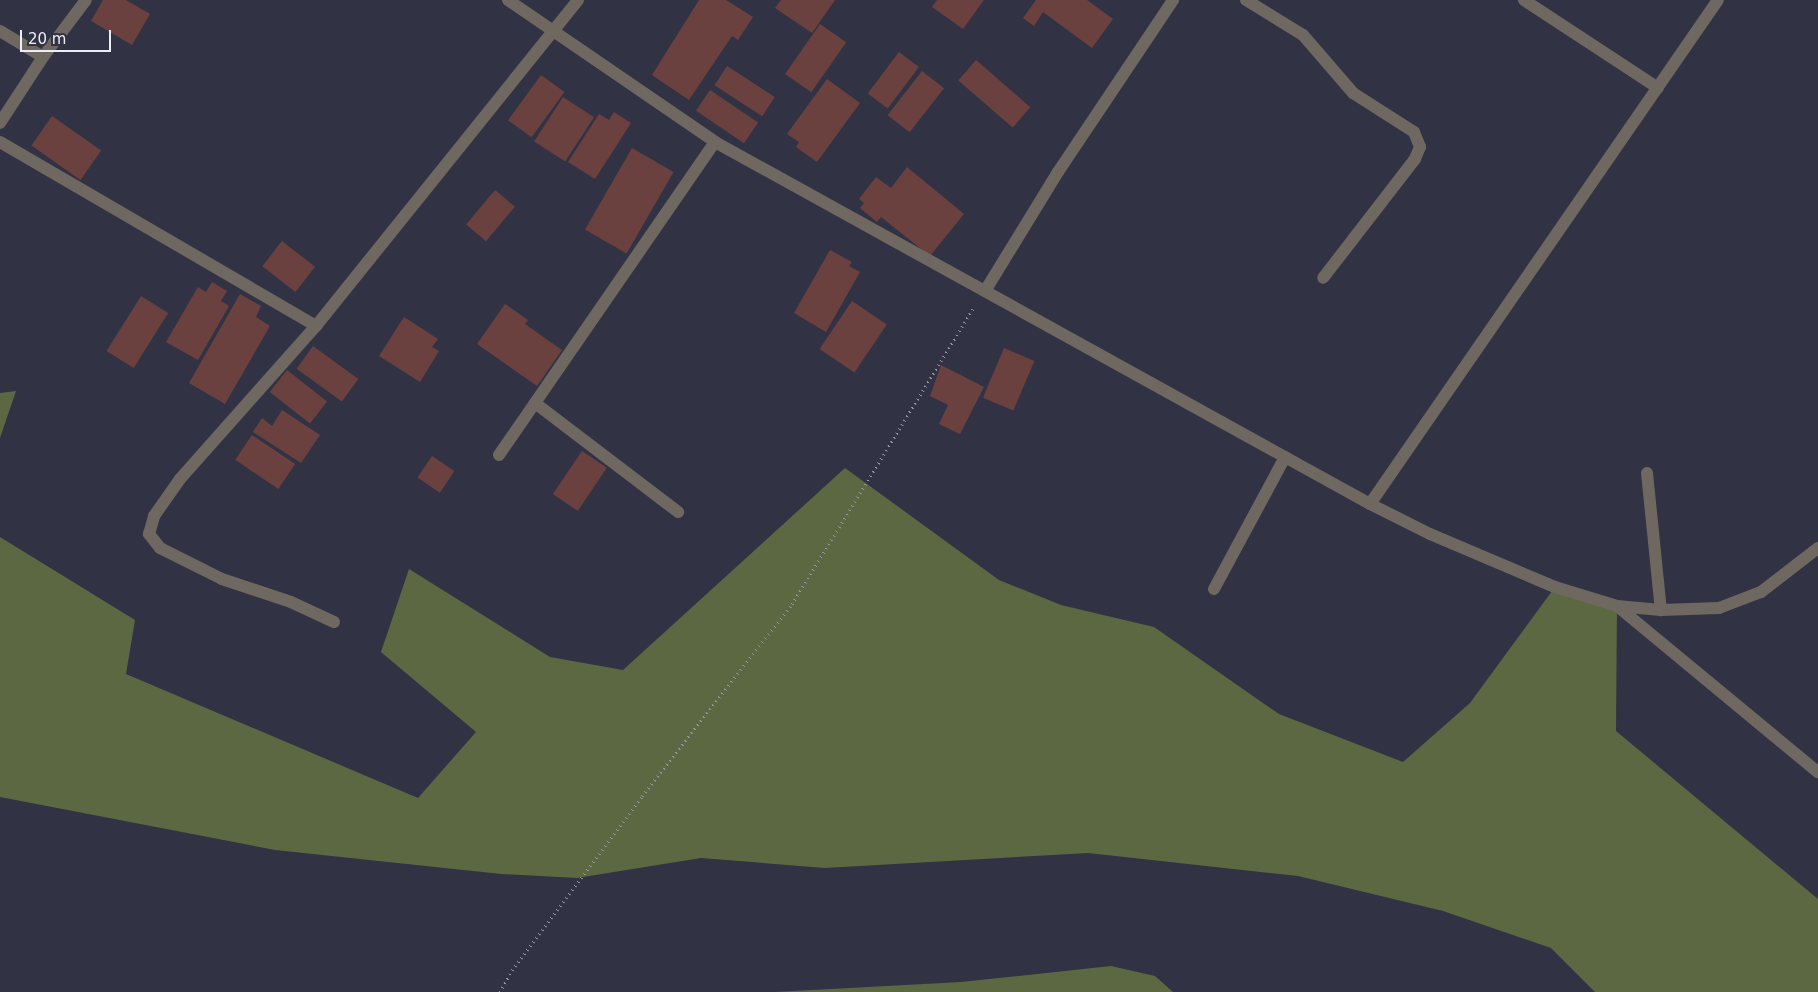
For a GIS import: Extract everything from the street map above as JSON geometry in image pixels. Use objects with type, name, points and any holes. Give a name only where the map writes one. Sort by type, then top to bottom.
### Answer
[{"type":"street","points":[[0,123],[43,57],[86,0]]},
{"type":"street","points":[[508,0],[715,142],[1370,504],[1430,534],[1555,587],[1617,606],[1661,610],[1719,608],[1761,592],[1818,548]]},
{"type":"street","points":[[334,622],[291,602],[222,579],[160,548],[149,534],[154,516],[180,479],[316,326],[578,0]]},
{"type":"street","points":[[985,291],[1058,172],[1173,0]]},
{"type":"street","points":[[1246,0],[1303,35],[1353,93],[1414,132],[1420,147],[1415,159],[1323,278]]},
{"type":"street","points":[[1524,0],[1658,88]]},
{"type":"street","points":[[1370,504],[1718,0]]},
{"type":"street","points":[[0,31],[43,57]]},
{"type":"street","points":[[0,142],[316,326]]},
{"type":"street","points":[[499,455],[715,142]]},
{"type":"street","points":[[534,403],[678,512]]},
{"type":"street","points":[[1214,589],[1285,457]]},
{"type":"street","points":[[1647,473],[1661,610]]},
{"type":"street","points":[[1617,606],[1818,772]]},
{"type":"path","points":[[500,992],[512,970],[642,796],[792,604],[985,291]]},
{"type":"green space","points":[[16,391],[0,438],[0,393]]},
{"type":"green space","points":[[845,468],[999,580],[1061,605],[1154,627],[1279,714],[1403,762],[1470,703],[1555,587],[1617,606],[1616,731],[1818,899],[1818,992],[1595,992],[1551,948],[1443,911],[1298,876],[1088,853],[825,868],[701,858],[577,878],[501,874],[275,850],[0,797],[0,537],[135,620],[126,674],[418,798],[476,732],[381,652],[409,569],[550,657],[623,670]]},
{"type":"green space","points":[[1111,966],[1155,976],[1173,992],[775,992],[961,982]]},
{"type":"building","points":[[103,0],[126,0],[150,14],[132,45],[91,21]]},
{"type":"building","points":[[699,0],[726,0],[753,17],[738,40],[732,36],[689,100],[652,75]]},
{"type":"building","points":[[781,0],[835,0],[812,33],[775,8]]},
{"type":"building","points":[[937,0],[984,0],[963,29],[932,7]]},
{"type":"building","points":[[1036,0],[1087,0],[1113,19],[1092,48],[1043,12],[1034,26],[1023,18]]},
{"type":"building","points":[[820,24],[846,42],[811,92],[785,74]]},
{"type":"building","points":[[899,52],[919,67],[888,109],[868,94]]},
{"type":"building","points":[[976,60],[1030,107],[1013,128],[958,80]]},
{"type":"building","points":[[727,66],[775,97],[762,116],[714,85]]},
{"type":"building","points":[[922,71],[944,88],[910,132],[888,115]]},
{"type":"building","points":[[541,75],[564,92],[532,137],[508,120]]},
{"type":"building","points":[[827,79],[860,103],[817,162],[796,147],[799,142],[787,134]]},
{"type":"building","points":[[710,90],[758,122],[744,143],[696,111]]},
{"type":"building","points":[[563,97],[594,117],[565,162],[534,141]]},
{"type":"building","points":[[614,112],[631,123],[595,179],[568,162],[599,114],[609,120]]},
{"type":"building","points":[[52,116],[101,150],[81,180],[31,145]]},
{"type":"building","points":[[632,148],[674,172],[627,253],[585,229]]},
{"type":"building","points":[[907,167],[964,214],[930,256],[881,217],[877,222],[860,208],[864,203],[859,199],[876,177],[891,188]]},
{"type":"building","points":[[495,190],[515,207],[486,241],[466,224]]},
{"type":"building","points":[[282,241],[315,267],[295,292],[262,266]]},
{"type":"building","points":[[830,250],[852,262],[849,266],[860,272],[826,332],[794,313]]},
{"type":"building","points":[[212,282],[227,291],[221,301],[229,306],[198,360],[166,342],[198,287],[206,292]]},
{"type":"building","points":[[240,294],[261,306],[256,317],[270,326],[225,404],[189,383]]},
{"type":"building","points":[[141,296],[168,313],[134,368],[107,351]]},
{"type":"building","points":[[852,301],[887,324],[854,373],[820,349]]},
{"type":"building","points":[[505,304],[528,320],[525,324],[562,350],[537,386],[477,344]]},
{"type":"building","points":[[404,317],[438,339],[432,347],[439,351],[420,382],[379,356]]},
{"type":"building","points":[[313,346],[358,379],[342,402],[297,369]]},
{"type":"building","points":[[1004,348],[1034,361],[1013,411],[983,398]]},
{"type":"building","points":[[941,365],[984,387],[960,434],[939,424],[948,405],[930,396]]},
{"type":"building","points":[[287,370],[327,401],[310,423],[270,392]]},
{"type":"building","points":[[282,410],[320,435],[301,463],[253,432],[262,418],[272,426]]},
{"type":"building","points":[[252,435],[295,464],[278,489],[235,460]]},
{"type":"building","points":[[582,451],[607,468],[578,511],[553,494]]},
{"type":"building","points":[[432,456],[454,471],[440,493],[417,478]]}]
